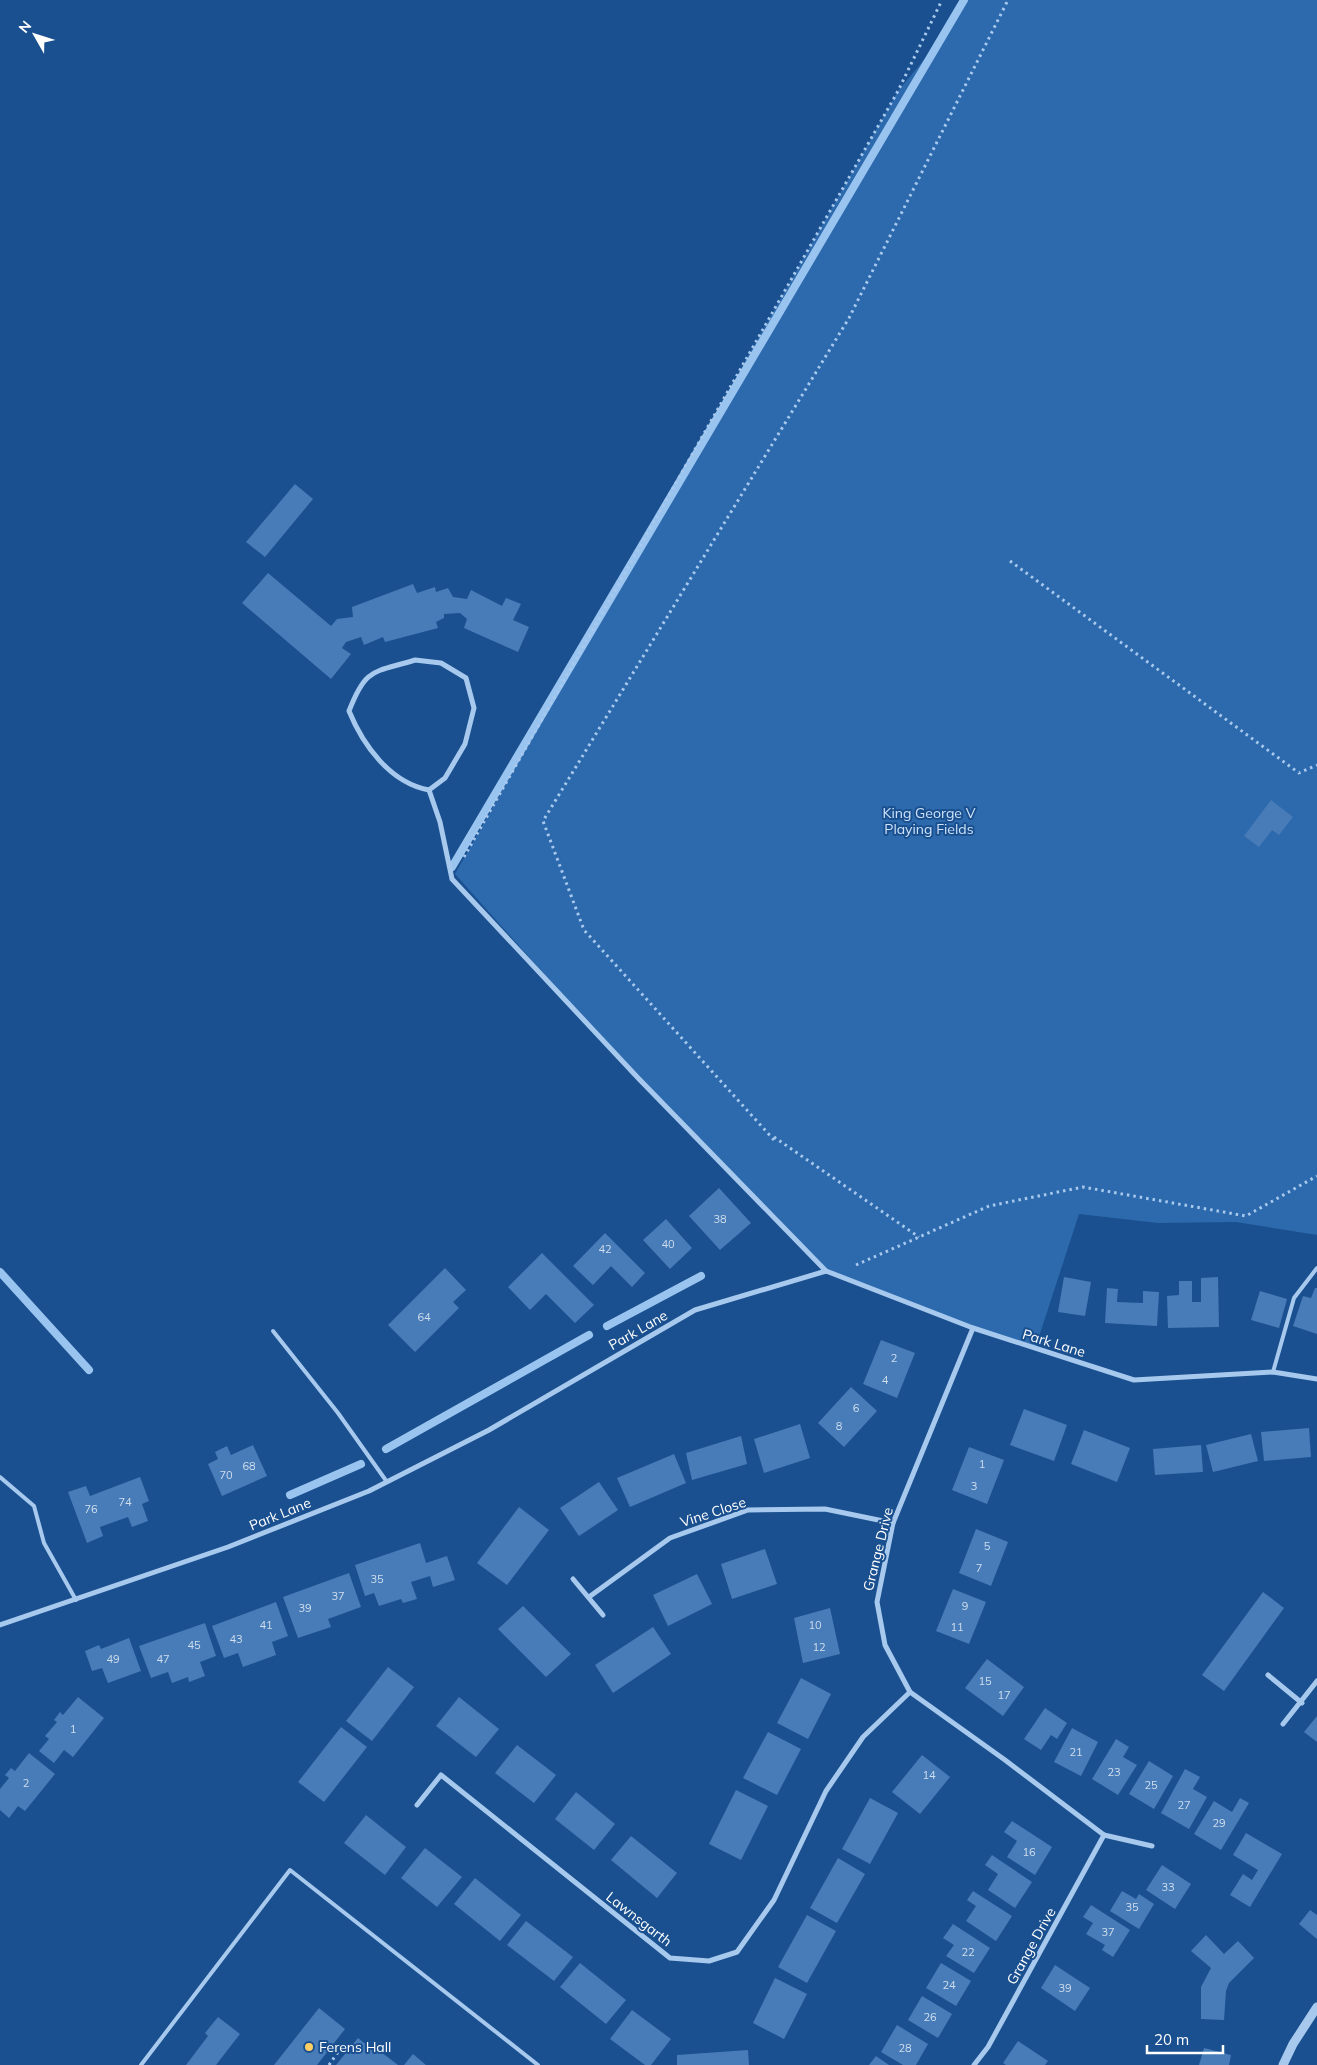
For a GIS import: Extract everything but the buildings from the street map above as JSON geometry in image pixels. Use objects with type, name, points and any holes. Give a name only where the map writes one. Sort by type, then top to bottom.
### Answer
[{"type":"street","points":[[415,660],[440,663],[466,678],[474,708],[465,744],[445,778],[429,790],[412,787],[382,764],[358,732],[349,711],[358,687],[370,674],[415,660]]},
{"type":"street","points":[[429,790],[440,822],[452,879],[639,1079],[826,1271]]},
{"type":"street","name":"Park Lane","points":[[0,1625],[228,1547],[387,1482],[489,1430],[695,1310],[826,1271],[973,1328],[1134,1380],[1273,1372],[1317,1380]]},
{"type":"street","name":"Grange Drive","points":[[973,1328],[893,1523],[877,1602],[885,1644],[910,1692],[1005,1760],[1104,1835],[1152,1846]]},
{"type":"street","name":"Vine Close","points":[[589,1598],[670,1538],[748,1510],[824,1509],[893,1523]]},
{"type":"street","points":[[573,1579],[603,1615]]},
{"type":"street","points":[[1268,1676],[1302,1702]]},
{"type":"street","points":[[1284,1724],[1317,1681]]},
{"type":"street","name":"Lawnsgarth","points":[[417,1805],[441,1775],[670,1958],[710,1961],[737,1952],[774,1900],[826,1791],[863,1737],[910,1692]]},
{"type":"street","name":"Grange Drive","points":[[974,2065],[993,2039],[1104,1835]]},
{"type":"street","points":[[1283,2065],[1293,2044],[1317,2007]]},
{"type":"lane","points":[[1273,1372],[1294,1298],[1317,1268]]},
{"type":"lane","points":[[273,1332],[338,1413],[387,1482]]},
{"type":"lane","points":[[0,1477],[34,1506],[44,1543],[76,1600]]},
{"type":"lane","points":[[141,2065],[290,1870],[538,2065]]},
{"type":"path","points":[[452,879],[898,91],[942,0]]},
{"type":"path","points":[[774,1140],[584,930],[543,821],[849,318],[1008,0]]},
{"type":"path","points":[[1010,561],[1299,773],[1317,765]]},
{"type":"path","points":[[767,1132],[919,1237]]},
{"type":"path","points":[[835,1275],[989,1206],[1082,1187],[1246,1216],[1317,1176]]},
{"type":"path","points":[[329,2065],[338,2052]]},
{"type":"green space","name":"King George V Playing Fields","points":[[964,0],[1317,0],[1317,1235],[1236,1222],[1158,1223],[1079,1214],[1035,1349],[826,1271],[609,1047],[455,874],[898,91],[942,38]]},
{"type":"waterway","points":[[452,867],[964,0]]},
{"type":"waterway","points":[[0,1272],[89,1370]]},
{"type":"waterway","points":[[607,1326],[701,1276]]},
{"type":"waterway","points":[[386,1449],[589,1335]]},
{"type":"waterway","points":[[290,1495],[361,1464]]},
{"type":"place","name":"Ferens Hall","points":[[309,2047]]}]
